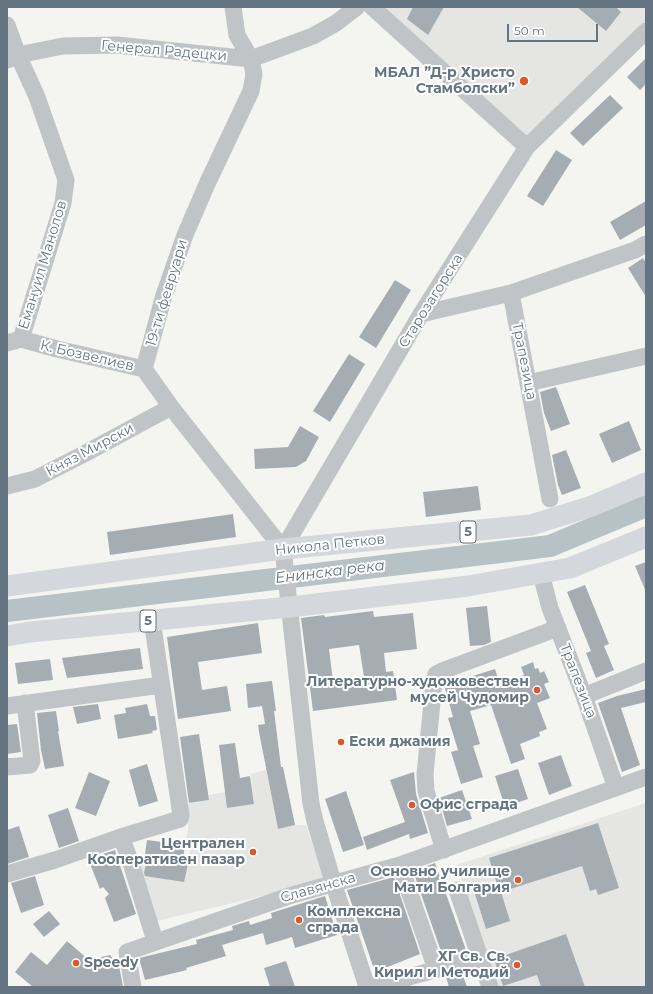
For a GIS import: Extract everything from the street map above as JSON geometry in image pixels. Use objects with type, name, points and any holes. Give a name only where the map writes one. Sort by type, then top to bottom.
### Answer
[{"type":"main road","name":"Никола Петков","points":[[7,586],[531,526],[592,506],[646,483]]},
{"type":"main road","name":"5","points":[[7,636],[30,632],[152,620],[289,603],[468,586],[570,568],[646,537]]},
{"type":"street","name":"19-ти февруари","points":[[144,369],[164,295],[185,235],[206,184],[251,90],[254,74],[251,59],[237,35],[232,7]]},
{"type":"street","points":[[251,59],[313,36],[336,23],[357,7]]},
{"type":"street","points":[[372,7],[527,147]]},
{"type":"street","name":"Емануил Манолов","points":[[7,25],[12,58],[37,97],[66,180],[63,203],[14,342]]},
{"type":"street","name":"Старозагорска","points":[[284,555],[421,314],[527,147],[646,31]]},
{"type":"street","name":"Генерал Радецки","points":[[12,58],[62,46],[117,45],[251,59]]},
{"type":"street","points":[[421,314],[511,293],[635,250],[646,244]]},
{"type":"street","name":"Трапезица","points":[[511,293],[550,499]]},
{"type":"street","name":"К. Бозвелиев","points":[[14,342],[57,349],[144,369]]},
{"type":"street","points":[[528,383],[646,356]]},
{"type":"street","points":[[144,369],[284,555],[311,804],[333,882],[367,987]]},
{"type":"street","name":"Княз Мирски","points":[[7,486],[35,479],[171,406]]},
{"type":"street","name":"Трапезица","points":[[541,574],[550,608],[584,696],[616,788]]},
{"type":"street","points":[[7,874],[55,860],[121,837],[180,819],[181,815],[152,620]]},
{"type":"street","points":[[444,850],[426,791],[425,774],[436,674],[558,628]]},
{"type":"street","points":[[584,696],[646,671]]},
{"type":"street","points":[[7,706],[161,685]]},
{"type":"street","points":[[7,768],[30,765],[32,761],[25,703]]},
{"type":"street","name":"Славянска","points":[[133,987],[126,952],[292,895],[444,850],[646,776]]},
{"type":"street","points":[[121,837],[130,860],[155,941]]},
{"type":"street","points":[[400,864],[436,969]]},
{"type":"street","points":[[457,890],[490,987]]},
{"type":"street","points":[[374,987],[480,957]]},
{"type":"shaded area","name":"МБАЛ ”Д-р Христо Стамболски”","points":[[380,7],[646,7],[646,22],[526,139]]},
{"type":"shaded area","name":"Централен Кооперативен пазар","points":[[266,770],[278,829],[295,825],[306,825],[326,881],[157,921],[132,862],[146,860],[187,867],[191,845],[185,844],[188,829],[188,804],[209,800],[208,795],[226,792],[227,808],[254,804],[251,774]]},
{"type":"shaded area","points":[[646,803],[646,987],[496,987],[456,865]]},
{"type":"building","name":"МБАЛ ”Д-р Христо Стамболски”","points":[[413,7],[444,7],[428,35],[407,19]]},
{"type":"building","points":[[577,7],[616,7],[621,12],[606,31]]},
{"type":"building","points":[[646,58],[646,84],[640,90],[627,77]]},
{"type":"building","points":[[610,95],[623,108],[583,146],[570,133]]},
{"type":"building","points":[[556,150],[572,160],[543,206],[527,196]]},
{"type":"building","points":[[646,201],[646,225],[620,240],[610,222]]},
{"type":"building","points":[[643,258],[646,263],[646,297],[628,268]]},
{"type":"building","points":[[395,280],[411,290],[376,348],[359,337]]},
{"type":"building","points":[[349,354],[365,364],[330,422],[313,411]]},
{"type":"building","points":[[556,387],[570,424],[551,431],[544,413],[540,392]]},
{"type":"building","points":[[629,421],[641,450],[612,463],[599,434]]},
{"type":"building","points":[[300,426],[319,437],[306,461],[296,467],[255,469],[254,449],[288,447]]},
{"type":"building","points":[[566,450],[581,488],[562,495],[558,485],[552,455]]},
{"type":"building","points":[[478,486],[481,510],[426,517],[423,492]]},
{"type":"building","points":[[233,514],[236,537],[110,555],[107,532]]},
{"type":"building","points":[[646,562],[646,592],[635,566]]},
{"type":"building","points":[[585,585],[609,644],[604,646],[614,670],[596,678],[586,653],[591,651],[567,592]]},
{"type":"building","points":[[487,606],[491,642],[484,645],[470,646],[466,608]]},
{"type":"building","points":[[373,611],[374,617],[413,613],[417,649],[384,653],[386,672],[393,671],[397,700],[313,711],[301,618],[324,615],[325,617]],"holes":[[[359,645],[364,677],[333,681],[329,649]]]},
{"type":"building","points":[[258,623],[262,653],[198,662],[202,690],[227,686],[231,711],[178,719],[167,637]]},
{"type":"building","points":[[140,648],[143,669],[67,678],[62,658]]},
{"type":"building","points":[[50,659],[53,680],[18,684],[15,663]]},
{"type":"building","points":[[533,662],[535,669],[538,668],[540,673],[544,671],[549,682],[544,684],[550,698],[537,703],[547,729],[539,732],[540,736],[520,744],[525,759],[511,764],[491,705],[470,711],[480,744],[473,746],[483,777],[461,784],[451,752],[458,750],[448,718],[453,717],[444,685],[495,669],[500,684],[524,675],[521,667]]},
{"type":"building","points":[[272,681],[281,767],[283,767],[295,825],[278,829],[258,725],[265,724],[262,706],[248,708],[246,684]]},
{"type":"building","points":[[646,689],[646,702],[621,708],[640,765],[622,772],[598,703],[617,696]]},
{"type":"building","points":[[98,704],[101,719],[77,724],[73,707]]},
{"type":"building","points":[[147,704],[150,716],[155,716],[157,730],[152,731],[153,733],[118,739],[114,715],[126,713],[125,708]]},
{"type":"building","points":[[56,711],[64,766],[45,769],[41,750],[37,713]]},
{"type":"building","points":[[17,724],[21,752],[7,754],[7,725]]},
{"type":"building","points":[[199,734],[209,800],[189,803],[180,737]]},
{"type":"building","points":[[235,743],[240,778],[250,776],[254,804],[227,808],[219,745]]},
{"type":"building","points":[[561,755],[572,786],[549,795],[538,763]]},
{"type":"building","points":[[147,764],[158,801],[139,807],[129,770]]},
{"type":"building","points":[[518,769],[528,799],[505,807],[495,776]]},
{"type":"building","points":[[89,772],[110,781],[96,816],[75,808]]},
{"type":"building","name":"Офис сграда","points":[[414,772],[416,794],[428,833],[410,839],[409,834],[367,850],[363,837],[405,822],[390,780]]},
{"type":"building","points":[[462,790],[472,819],[447,826],[439,798]]},
{"type":"building","points":[[346,791],[364,845],[343,852],[325,799]]},
{"type":"building","points":[[68,808],[79,841],[59,848],[48,815]]},
{"type":"building","name":"Основно училище Мати Болгария","points":[[598,823],[619,888],[598,895],[596,889],[590,891],[582,866],[501,892],[510,921],[486,929],[474,891],[497,884],[489,858]]},
{"type":"building","points":[[19,826],[29,857],[7,864],[7,830]]},
{"type":"building","points":[[147,840],[185,845],[183,859],[189,860],[184,882],[145,876],[144,873],[148,854],[145,854]]},
{"type":"building","points":[[115,850],[136,914],[114,922],[105,898],[109,894],[103,887],[100,889],[88,859]]},
{"type":"building","points":[[435,863],[466,950],[443,957],[413,871]]},
{"type":"building","points":[[35,876],[44,905],[21,913],[11,883]]},
{"type":"building","points":[[394,877],[420,954],[375,972],[347,890]]},
{"type":"building","points":[[325,896],[337,935],[295,948],[292,937],[266,945],[263,933],[222,945],[226,956],[186,968],[187,970],[145,980],[139,958],[197,944],[196,940],[233,930],[232,926],[249,921],[250,925],[272,918],[271,913]]},
{"type":"building","points":[[49,911],[60,924],[44,937],[33,924]]},
{"type":"building","name":"ХГ Св. Св. Кирил и Методий","points":[[566,934],[585,987],[541,987],[537,975],[503,986],[494,959]]},
{"type":"building","points":[[67,941],[89,960],[110,955],[119,966],[123,987],[33,987],[15,972],[31,952],[47,965]]},
{"type":"building","points":[[286,961],[295,987],[270,987],[264,968]]},
{"type":"building","points":[[462,973],[467,987],[449,987],[446,977]]},
{"type":"waterway","name":"Енинска река","points":[[7,611],[550,546],[646,506]]},
{"type":"place","name":"МБАЛ ”Д-р Христо Стамболски”","points":[[524,81]]},
{"type":"place","name":"Литературно-художовествен мусей Чудомир","points":[[537,690]]},
{"type":"place","name":"Ески джамия","points":[[341,742]]},
{"type":"place","name":"Офис сграда","points":[[412,805]]},
{"type":"place","name":"Централен Кооперативен пазар","points":[[253,852]]},
{"type":"place","name":"Основно училище Мати Болгария","points":[[518,880]]},
{"type":"place","name":"Комплексна сграда","points":[[299,920]]},
{"type":"place","name":"Speedy","points":[[76,963]]},
{"type":"place","name":"ХГ Св. Св. Кирил и Методий","points":[[517,965]]}]
